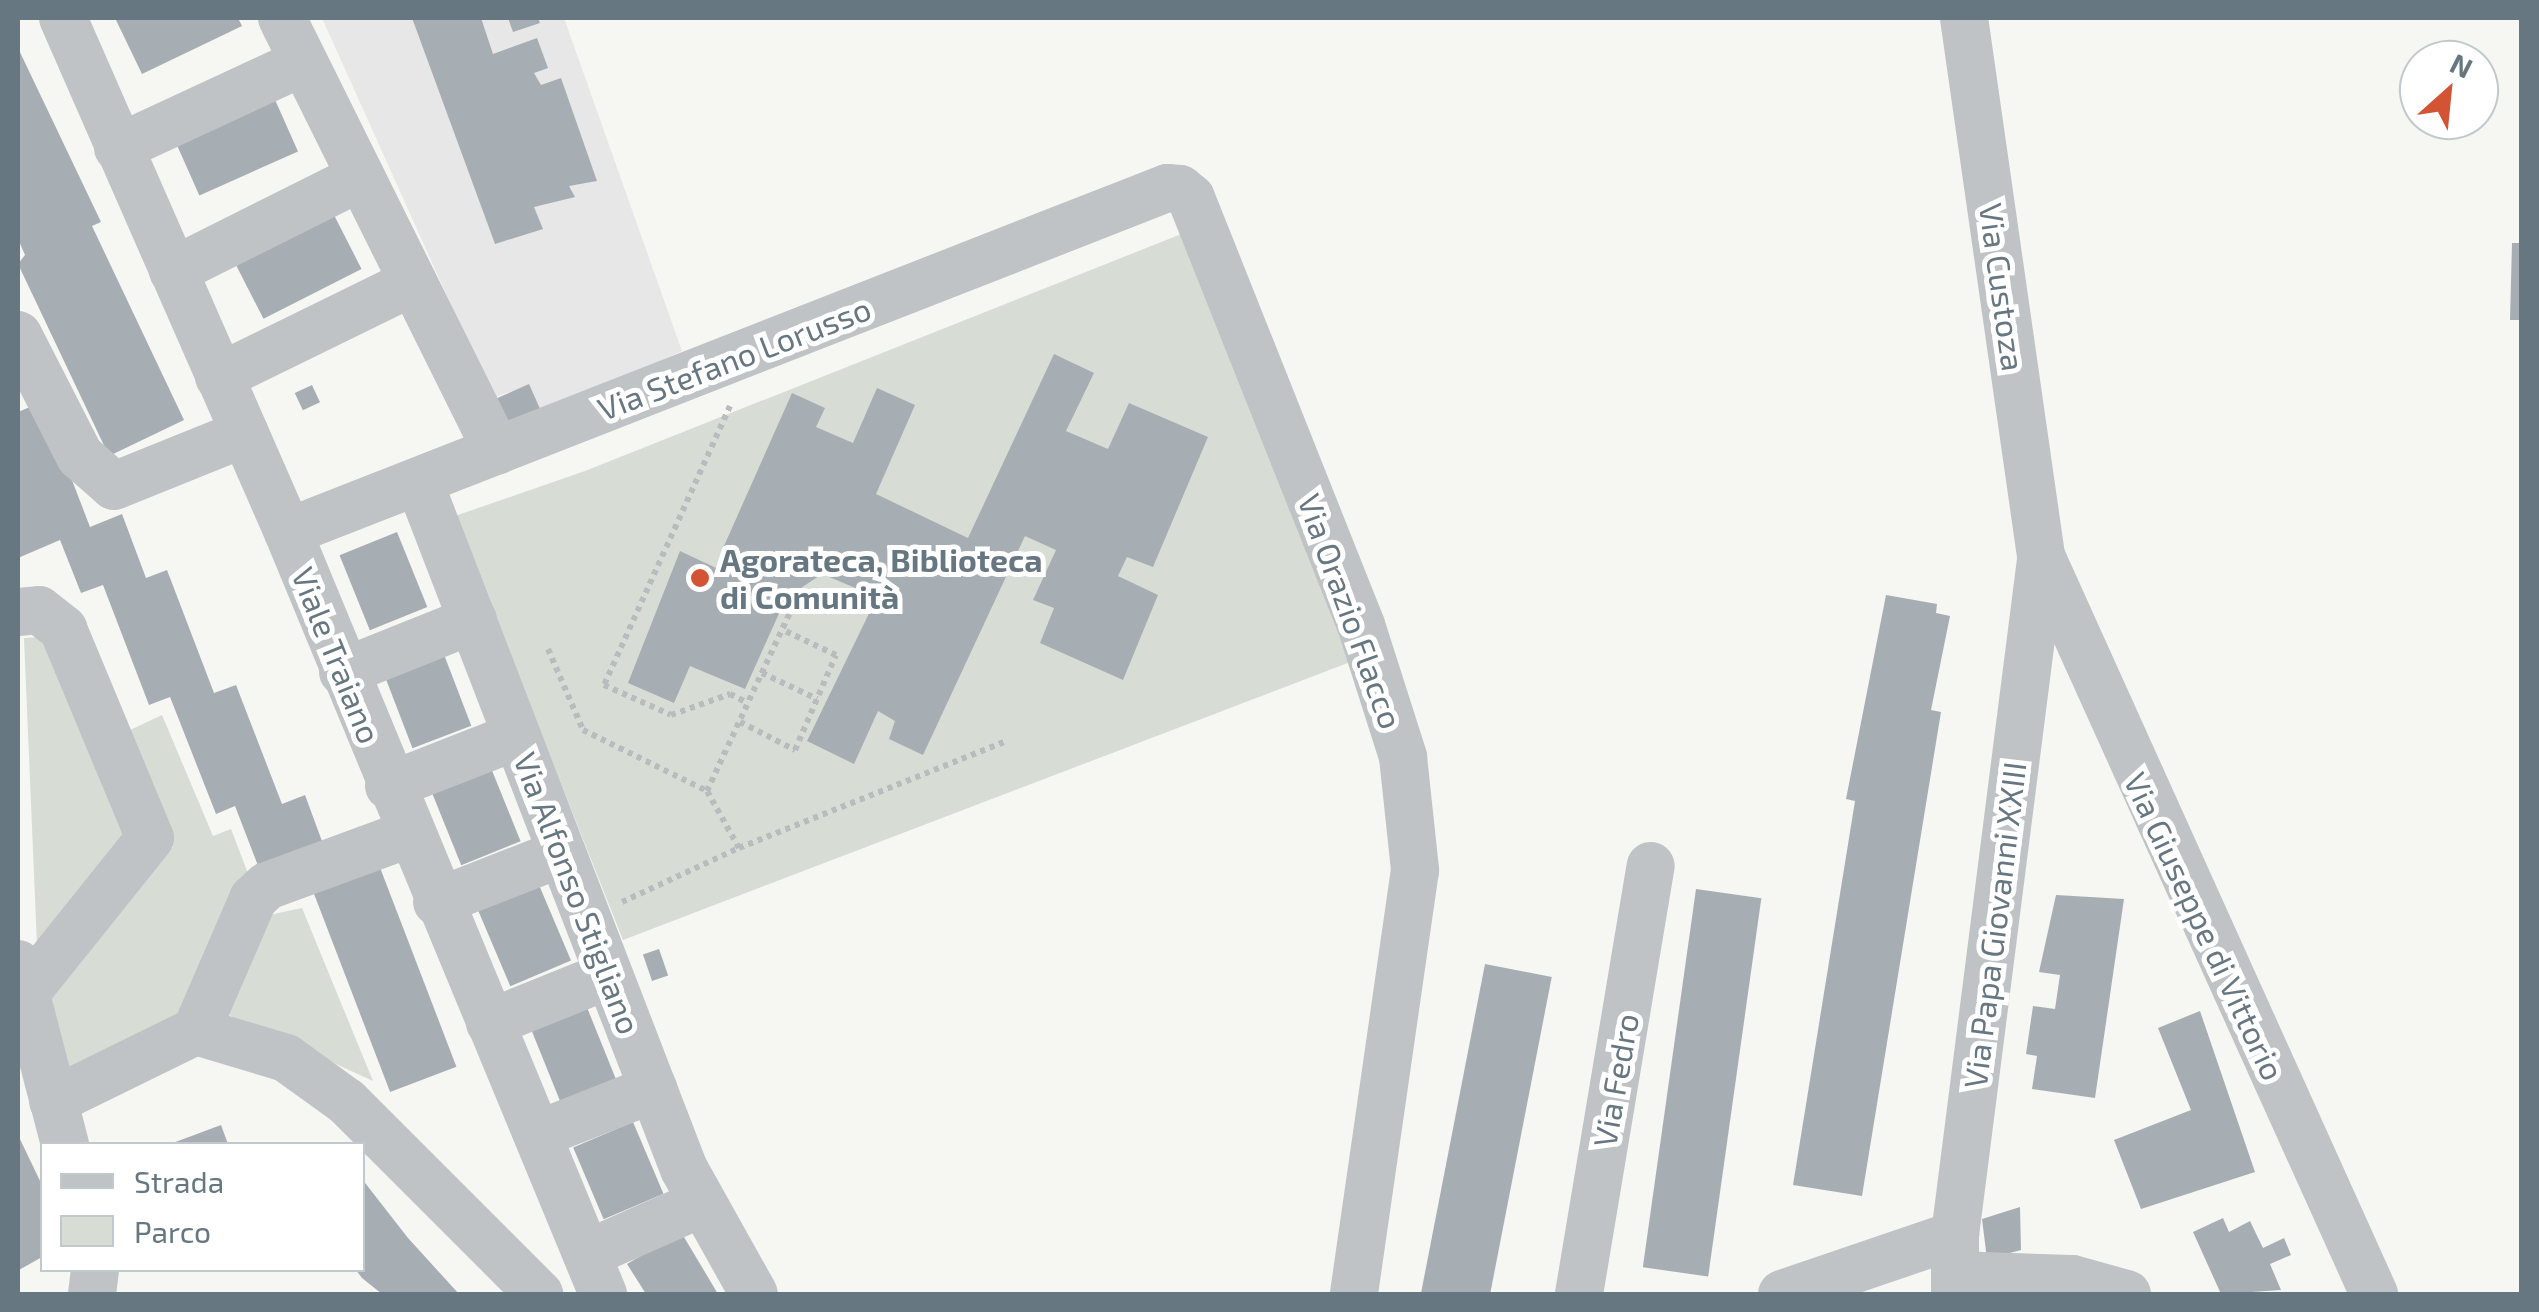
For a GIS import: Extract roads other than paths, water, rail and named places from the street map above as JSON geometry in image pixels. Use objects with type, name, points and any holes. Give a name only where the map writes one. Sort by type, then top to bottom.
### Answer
[{"type":"street","name":"Viale Traiano","points":[[63,18],[288,532],[408,834],[539,1134],[595,1274]]},
{"type":"street","points":[[282,18],[497,451]]},
{"type":"street","name":"Via Custoza","points":[[1964,18],[2041,556]]},
{"type":"street","points":[[118,148],[304,62]]},
{"type":"street","points":[[173,271],[361,177]]},
{"type":"street","name":"Via Stefano Lorusso","points":[[288,532],[1168,188],[1180,188]]},
{"type":"street","name":"Via Orazio Flacco","points":[[1180,188],[1191,198],[1362,626],[1403,757],[1415,870],[1354,1294]]},
{"type":"street","points":[[218,377],[413,282]]},
{"type":"street","points":[[18,335],[54,395],[80,456],[114,486],[244,433]]},
{"type":"street","name":"Via Alfonso Stigliano","points":[[420,482],[700,1204],[754,1294]]},
{"type":"street","name":"Via Papa Giovanni XXIII","points":[[1955,1268],[2041,556]]},
{"type":"street","name":"Via Giuseppe di Vittorio","points":[[2041,556],[2374,1294]]},
{"type":"street","points":[[18,612],[39,610],[64,629],[150,838],[21,979],[59,1123],[196,1031],[253,899],[267,886],[408,834]]},
{"type":"street","points":[[343,672],[472,620]]},
{"type":"street","points":[[389,786],[518,736]]},
{"type":"street","points":[[438,902],[562,853]]},
{"type":"street","name":"Via Fedro","points":[[1578,1294],[1651,866]]},
{"type":"street","points":[[490,1023],[610,975]]},
{"type":"street","points":[[196,1031],[286,1058],[347,1102],[538,1294]]},
{"type":"street","points":[[539,1134],[653,1089]]},
{"type":"street","points":[[595,1274],[700,1204]]},
{"type":"street","points":[[1782,1294],[1955,1268],[2072,1279],[2127,1294]]},
{"type":"place","name":"Agorateca, Biblioteca di Comunità","points":[[700,578]]}]
